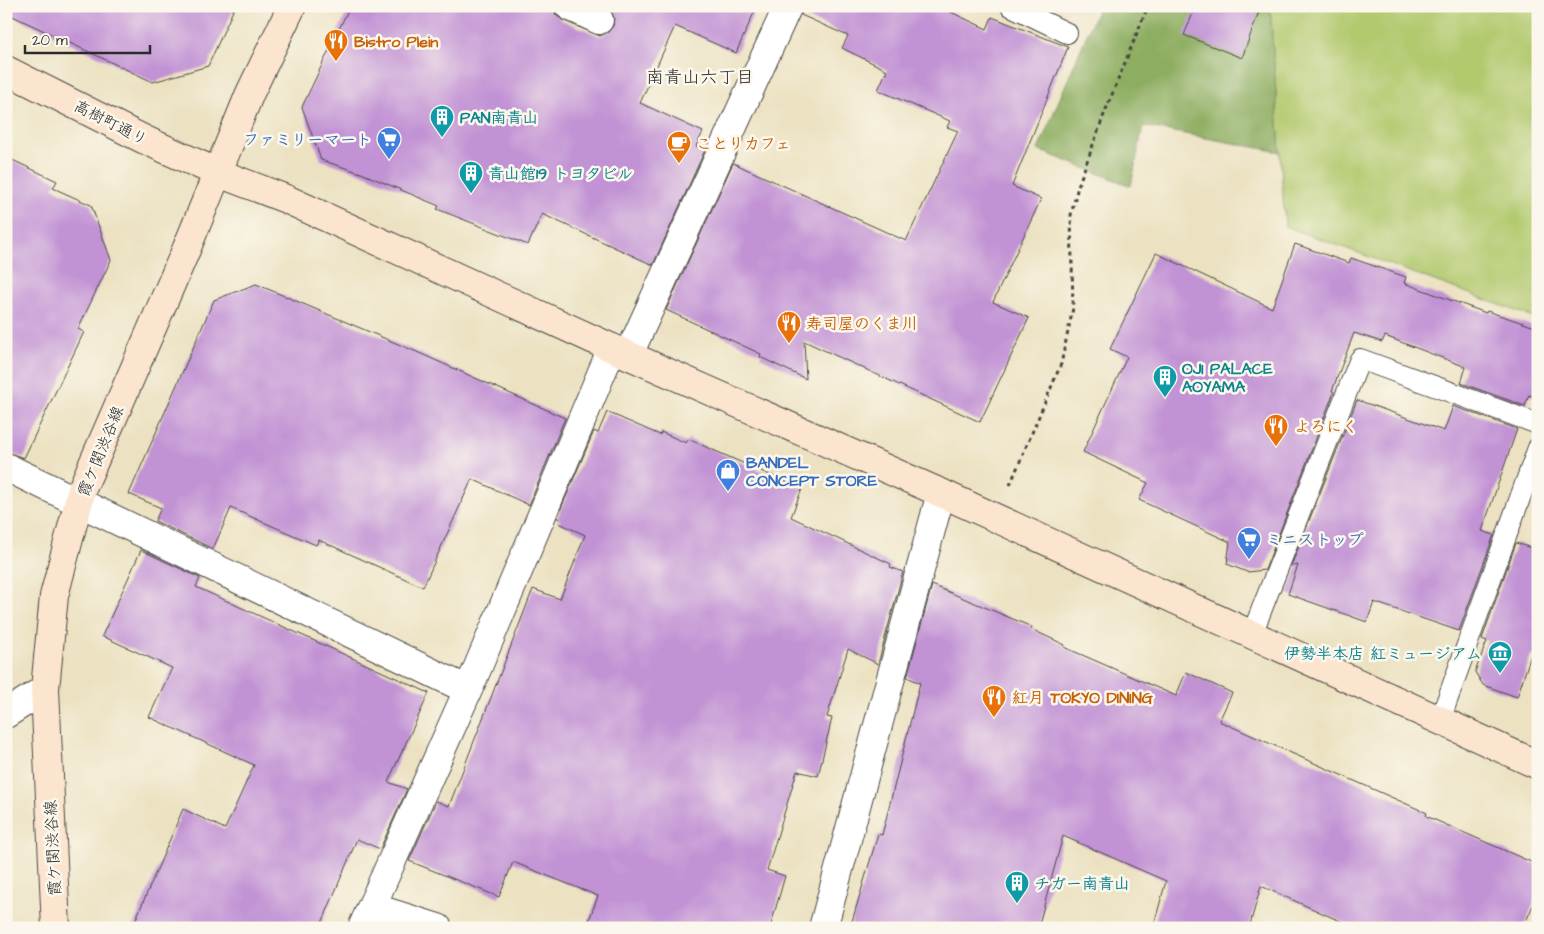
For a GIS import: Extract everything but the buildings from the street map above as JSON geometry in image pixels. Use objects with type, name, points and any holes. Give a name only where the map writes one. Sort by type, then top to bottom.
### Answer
[{"type":"street","name":"霞ケ関渋谷線","points":[[56,928],[45,689],[54,596],[82,489],[186,250],[216,172],[250,93],[292,6]]},
{"type":"street","points":[[569,6],[599,20]]},
{"type":"street","points":[[438,928],[367,917],[621,351],[788,6]]},
{"type":"street","name":"高樹町通り","points":[[6,70],[143,139],[216,172],[286,199],[941,493],[1538,766]]},
{"type":"street","points":[[6,467],[468,690]]},
{"type":"street","points":[[823,928],[941,493]]},
{"type":"street","points":[[6,714],[45,689]]},
{"type":"lane","points":[[1011,6],[1067,32]]},
{"type":"lane","points":[[1252,634],[1360,359],[1538,424]]},
{"type":"lane","points":[[1440,720],[1538,448]]},
{"type":"path","points":[[996,519],[1061,364],[1073,308],[1071,215],[1078,186],[1105,112],[1148,6]]},
{"type":"green space","points":[[1099,6],[1270,6],[1280,152],[1143,126],[1131,186],[1038,150]]},
{"type":"green space","points":[[1270,6],[1538,6],[1538,319],[1285,226]]},
{"type":"place","name":"Bistro Plein","points":[[336,62]]},
{"type":"place","name":"PAN南青山","points":[[442,138]]},
{"type":"place","name":"ファミリーマート","points":[[389,160]]},
{"type":"place","name":"ことりカフェ","points":[[679,164]]},
{"type":"place","name":"青山館19 トヨタビル","points":[[471,194]]},
{"type":"place","name":"寿司屋のくま川","points":[[789,344]]},
{"type":"place","name":"OJI PALACE AOYAMA","points":[[1165,398]]},
{"type":"place","name":"よろにく","points":[[1276,447]]},
{"type":"place","name":"BANDEL CONCEPT STORE","points":[[728,492]]},
{"type":"place","name":"ミニストップ","points":[[1249,560]]},
{"type":"place","name":"伊勢半本店 紅ミュージアム","points":[[1500,674]]},
{"type":"place","name":"紅月 TOKYO DINING","points":[[994,718]]},
{"type":"place","name":"チガー南青山","points":[[1017,904]]},
{"type":"district","name":"南青山六丁目","points":[[700,77]]}]
